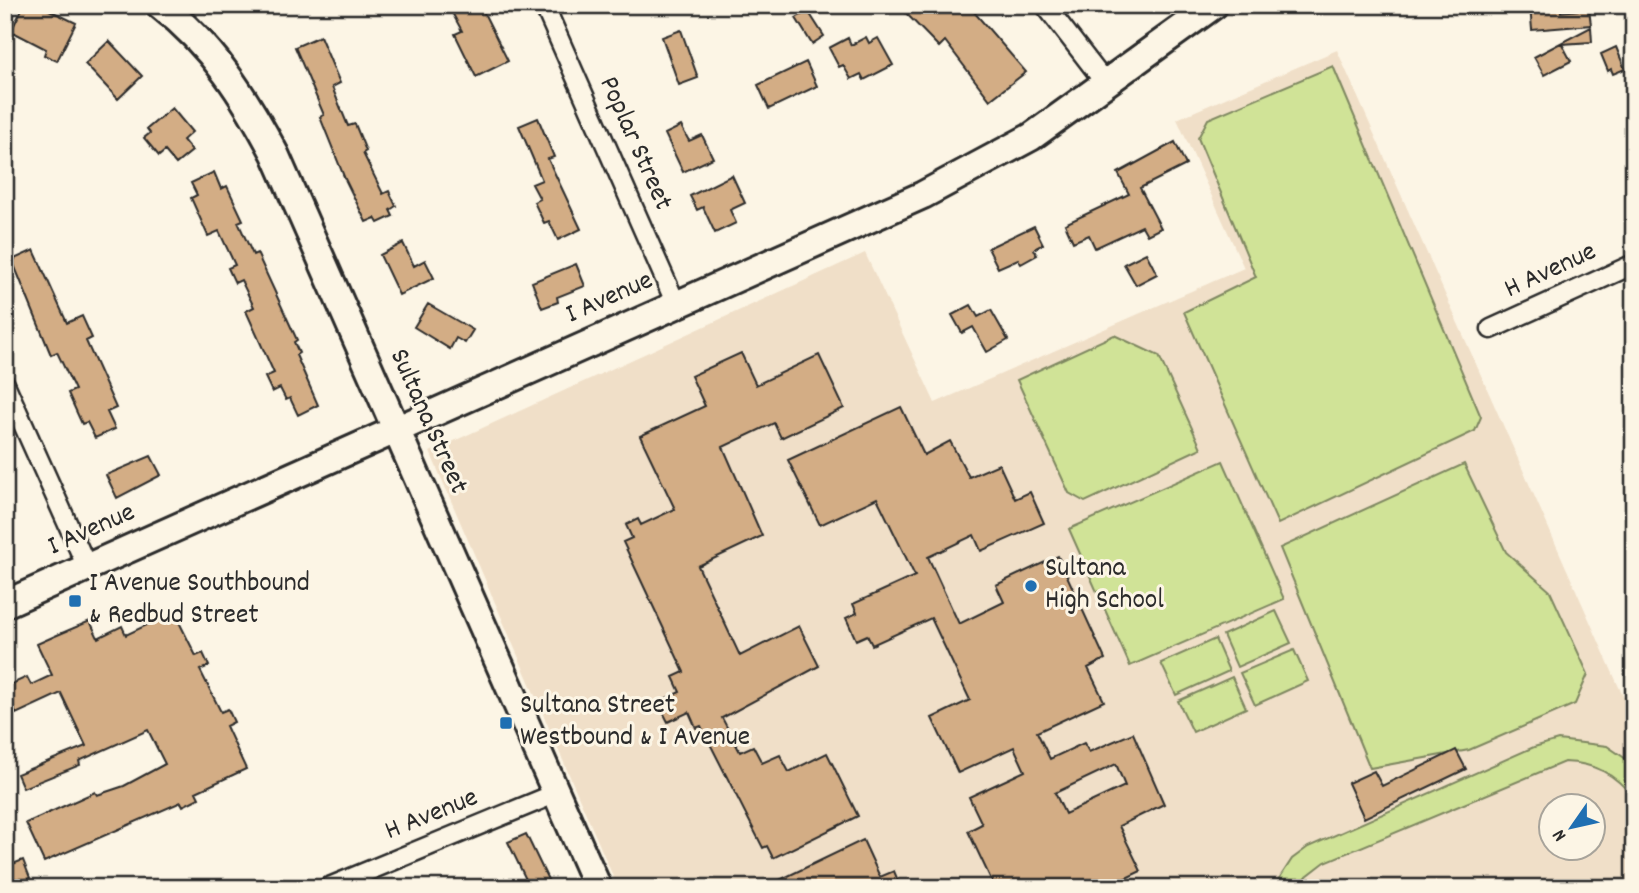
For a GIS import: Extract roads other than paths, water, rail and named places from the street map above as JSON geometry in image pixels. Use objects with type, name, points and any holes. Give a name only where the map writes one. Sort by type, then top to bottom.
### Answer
[{"type":"main road","name":"Sultana Street","points":[[160,5],[209,51],[237,86],[275,154],[598,888]]},
{"type":"main road","name":"I Avenue","points":[[5,604],[676,304],[891,211],[1031,136],[1214,5]]},
{"type":"street","name":"Poplar Street","points":[[544,5],[676,304]]},
{"type":"street","points":[[1045,5],[1106,84]]},
{"type":"street","name":"H Avenue","points":[[1491,329],[1634,264]]},
{"type":"street","points":[[5,384],[87,568]]},
{"type":"street","name":"H Avenue","points":[[327,888],[556,793]]},
{"type":"place","name":"Sultana High School","points":[[1031,586]]},
{"type":"place","name":"I Avenue Southbound & Redbud Street","points":[[75,601]]},
{"type":"place","name":"Sultana Street Westbound & I Avenue","points":[[506,723]]}]
